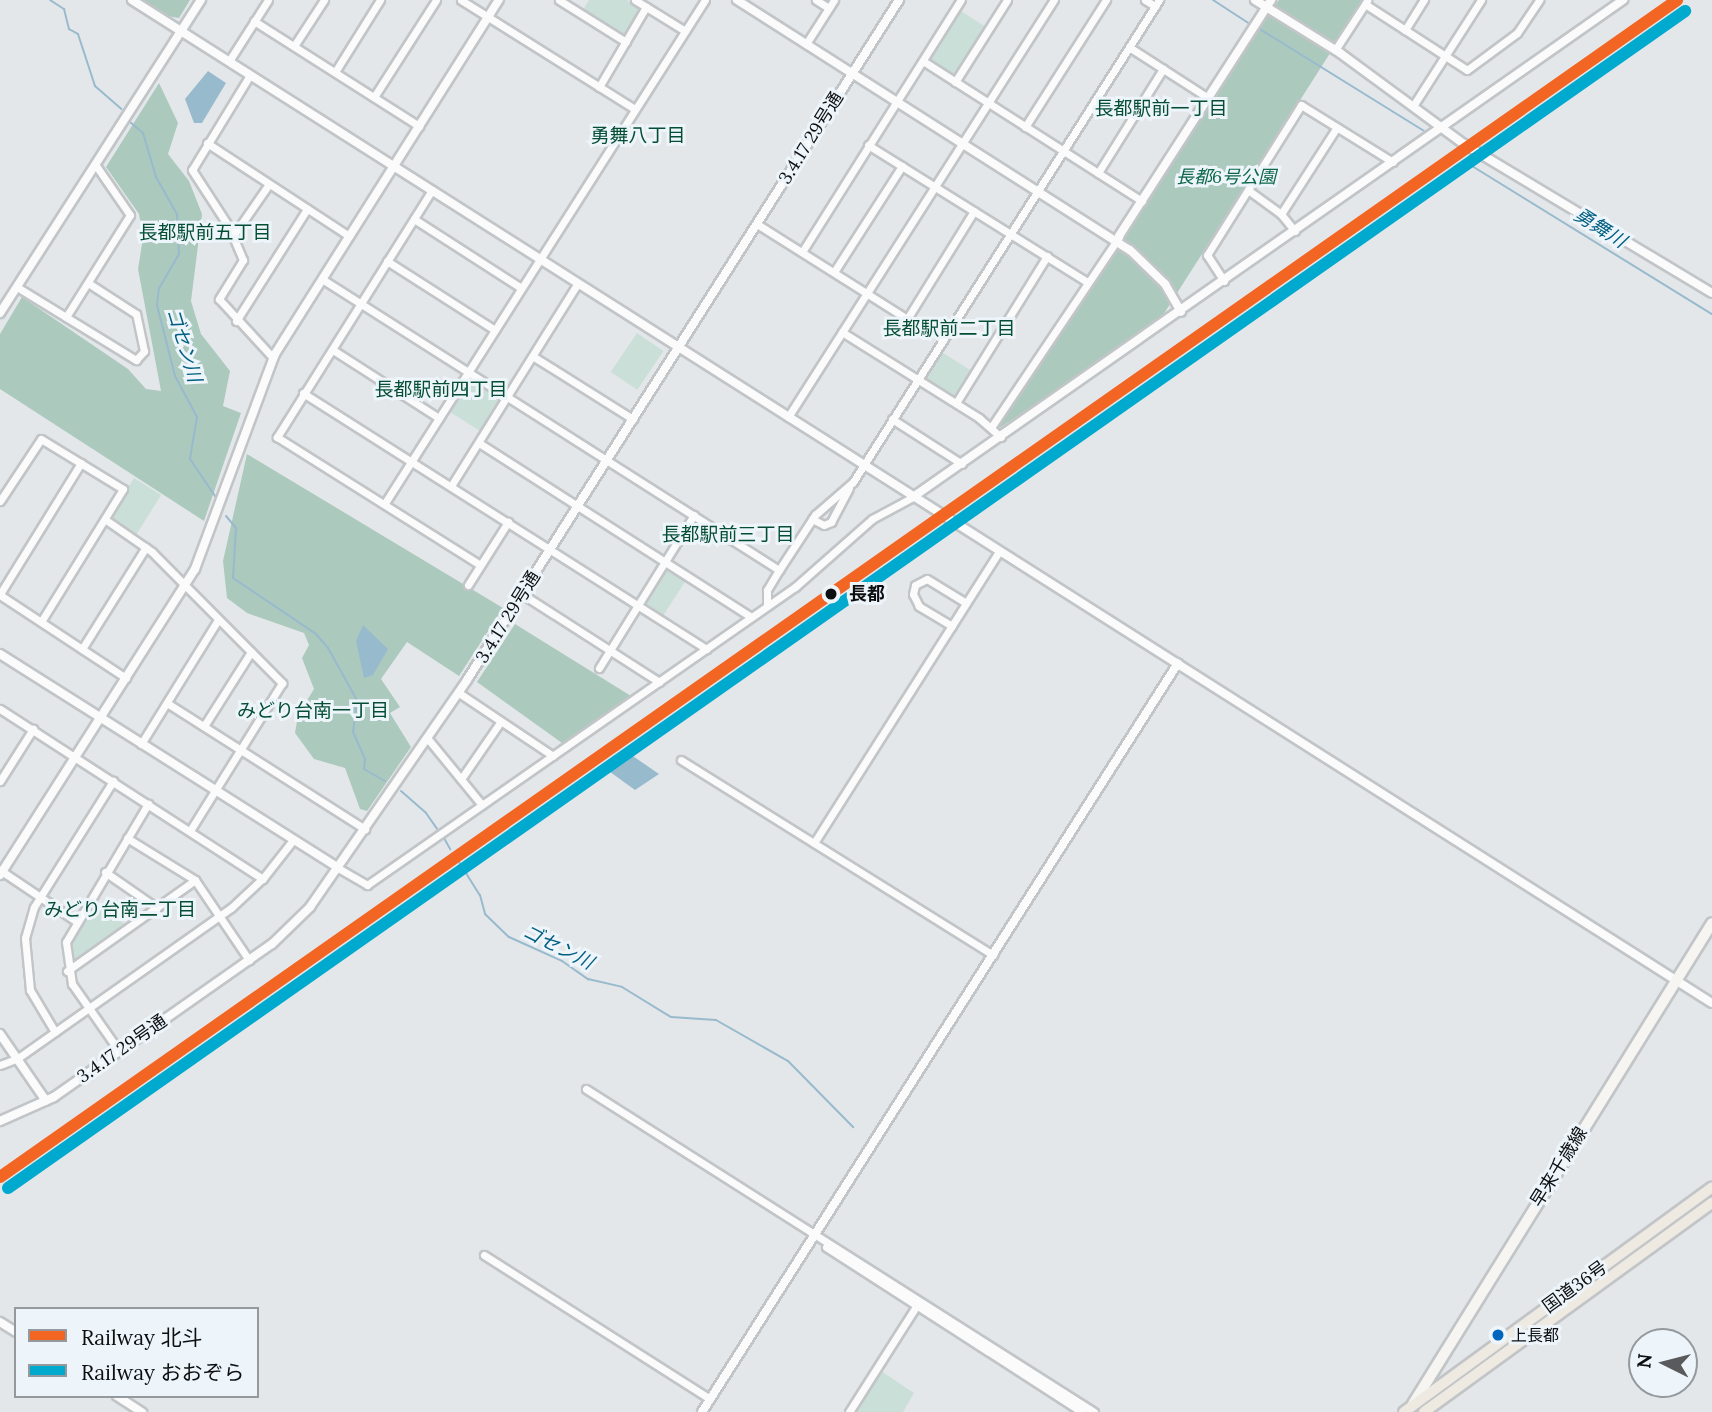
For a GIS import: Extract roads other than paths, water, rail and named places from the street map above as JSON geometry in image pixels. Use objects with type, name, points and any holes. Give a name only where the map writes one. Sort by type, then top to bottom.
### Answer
[{"type":"highway","name":"国道36号","points":[[1409,1410],[1712,1187]]},
{"type":"highway","name":"国道36号","points":[[1424,1412],[1712,1203]]},
{"type":"main road","name":"早来千歳線","points":[[1409,1410],[1712,923]]},
{"type":"street","points":[[132,0],[1712,1003]]},
{"type":"street","points":[[0,313],[201,0]]},
{"type":"street","points":[[229,61],[268,0]]},
{"type":"street","points":[[294,46],[324,0]]},
{"type":"street","points":[[335,72],[380,0]]},
{"type":"street","points":[[374,97],[436,0]]},
{"type":"street","points":[[461,0],[635,109]]},
{"type":"street","points":[[76,921],[1,872],[184,586],[217,520],[273,358],[499,0]]},
{"type":"street","points":[[559,0],[626,42]]},
{"type":"street","points":[[635,0],[685,31]]},
{"type":"street","points":[[385,503],[705,0]]},
{"type":"street","points":[[737,0],[962,145],[1118,239],[1158,274],[1181,312]]},
{"type":"street","points":[[816,0],[829,8]]},
{"type":"street","points":[[806,44],[834,0]]},
{"type":"street","name":"3.4.17 29号通","points":[[0,1121],[46,1101],[249,960],[302,916],[459,693],[899,0]]},
{"type":"street","points":[[802,252],[961,0]]},
{"type":"street","points":[[955,82],[1007,0]]},
{"type":"street","points":[[788,417],[1054,0]]},
{"type":"street","points":[[1025,127],[1106,0]]},
{"type":"street","points":[[812,519],[824,525],[831,522],[849,487],[1157,3],[1145,0]]},
{"type":"street","points":[[1255,0],[1269,4],[1441,128],[1712,293]]},
{"type":"street","points":[[1405,30],[1424,0]]},
{"type":"street","points":[[1413,106],[1481,0]]},
{"type":"street","points":[[1335,50],[1366,2],[1467,70],[1517,33],[1539,0]]},
{"type":"street","points":[[0,654],[367,885],[824,565],[872,519],[913,497],[1001,437],[1620,1]]},
{"type":"street","points":[[992,426],[1118,239],[1269,4]]},
{"type":"street","points":[[599,87],[646,7]]},
{"type":"street","points":[[254,21],[419,126]]},
{"type":"street","points":[[1129,47],[1208,98]]},
{"type":"street","points":[[923,61],[1142,201]]},
{"type":"street","points":[[1098,173],[1163,69]]},
{"type":"street","points":[[250,75],[193,164],[193,175],[233,236],[243,260],[219,299],[236,321],[273,358]]},
{"type":"street","points":[[1224,281],[1207,255],[1301,105],[1393,162]]},
{"type":"street","points":[[1282,214],[1337,127]]},
{"type":"street","points":[[207,143],[349,236]]},
{"type":"street","points":[[868,145],[1087,282]]},
{"type":"street","points":[[66,317],[130,215],[94,164]]},
{"type":"street","points":[[834,272],[902,166]]},
{"type":"street","points":[[233,236],[269,184]]},
{"type":"street","points":[[432,190],[277,437],[480,565]]},
{"type":"street","points":[[1248,190],[1282,214],[1295,231]]},
{"type":"street","points":[[236,321],[307,209]]},
{"type":"street","points":[[757,224],[907,319],[974,211]]},
{"type":"street","points":[[414,219],[521,288]]},
{"type":"street","points":[[956,403],[1047,257]]},
{"type":"street","points":[[387,261],[495,330]]},
{"type":"street","points":[[322,279],[779,570]]},
{"type":"street","points":[[17,287],[136,360],[144,351],[136,314],[88,283]]},
{"type":"street","points":[[451,486],[578,283]]},
{"type":"street","points":[[842,332],[992,426],[1001,437]]},
{"type":"street","points":[[333,350],[439,418]]},
{"type":"street","points":[[534,357],[633,419]]},
{"type":"street","points":[[303,393],[707,649]]},
{"type":"street","points":[[892,419],[962,464]]},
{"type":"street","points":[[0,501],[41,439],[123,489],[41,622]]},
{"type":"street","points":[[479,443],[751,617]]},
{"type":"street","points":[[81,463],[0,594],[126,678]]},
{"type":"street","points":[[767,605],[767,590],[812,519],[849,487]]},
{"type":"street","points":[[599,668],[694,515]]},
{"type":"street","points":[[106,520],[146,547],[282,683],[190,831]]},
{"type":"street","points":[[468,585],[508,522]]},
{"type":"street","points":[[82,649],[146,547]]},
{"type":"street","points":[[814,844],[999,551]]},
{"type":"street","points":[[952,626],[919,606],[912,594],[915,584],[927,579],[966,603]]},
{"type":"street","points":[[522,594],[659,682]]},
{"type":"street","points":[[141,744],[218,620]]},
{"type":"street","points":[[204,726],[251,652]]},
{"type":"street","points":[[702,1412],[1178,663]]},
{"type":"street","points":[[459,693],[553,756]]},
{"type":"street","points":[[167,703],[365,829]]},
{"type":"street","points":[[0,709],[263,879]]},
{"type":"street","points":[[461,779],[501,721]]},
{"type":"street","points":[[0,781],[33,729]]},
{"type":"street","points":[[428,739],[482,805]]},
{"type":"street","points":[[681,760],[993,955]]},
{"type":"street","points":[[55,1032],[34,999],[25,966],[27,929],[41,897],[113,781]]},
{"type":"street","points":[[119,1051],[88,1008],[67,971],[66,942],[105,872],[148,804]]},
{"type":"street","points":[[127,838],[195,880],[249,960]]},
{"type":"street","points":[[0,1065],[18,1058],[219,916],[263,879],[293,840]]},
{"type":"street","points":[[105,872],[157,908]]},
{"type":"street","points":[[67,971],[195,880]]},
{"type":"street","points":[[0,1034],[46,1101]]},
{"type":"street","points":[[586,1088],[1082,1412]]},
{"type":"street","points":[[484,1255],[710,1399]]},
{"type":"street","points":[[849,1412],[918,1304]]},
{"type":"street","points":[[918,1304],[1094,1412]]},
{"type":"street","points":[[120,1398],[142,1412]]},
{"type":"water","points":[[208,71],[226,83],[202,123],[194,123],[185,99]]},
{"type":"water","points":[[363,625],[388,649],[373,675],[364,678],[356,641]]},
{"type":"water","points":[[627,752],[659,774],[635,790],[606,769]]},
{"type":"waterway","name":"ゴセン川","points":[[50,0],[64,9],[69,29],[78,34],[95,86],[121,109]]},
{"type":"waterway","name":"勇舞川","points":[[1213,0],[1250,24]]},
{"type":"waterway","name":"勇舞川","points":[[1258,28],[1424,131]]},
{"type":"waterway","name":"ゴセン川","points":[[130,122],[143,133],[156,177],[177,214],[179,254],[159,288],[157,305],[175,376],[197,417],[190,459],[217,499]]},
{"type":"waterway","name":"勇舞川","points":[[1472,166],[1712,314]]},
{"type":"waterway","name":"ゴセン川","points":[[226,516],[236,528],[233,578],[316,634],[328,648],[357,700],[353,732],[365,759],[364,769],[385,781]]},
{"type":"waterway","name":"ゴセン川","points":[[401,791],[426,813],[437,829]]},
{"type":"waterway","name":"ゴセン川","points":[[444,838],[450,849]]},
{"type":"waterway","name":"ゴセン川","points":[[459,862],[480,895],[485,914],[509,937],[562,961],[588,979],[622,987],[671,1017],[716,1020],[788,1061],[853,1127]]},
{"type":"rail line","name":"北斗","points":[[0,1177],[1677,0]]},
{"type":"rail line","name":"おおぞら","points":[[8,1188],[1685,11]]},
{"type":"place","name":"長都","points":[[831,594]]},
{"type":"place","name":"上長都","points":[[1498,1335]]},
{"type":"district","name":"長都駅前一丁目","points":[[1161,109]]},
{"type":"district","name":"勇舞八丁目","points":[[638,136]]},
{"type":"district","name":"長都駅前五丁目","points":[[205,233]]},
{"type":"district","name":"長都駅前二丁目","points":[[949,329]]},
{"type":"district","name":"長都駅前四丁目","points":[[441,390]]},
{"type":"district","name":"長都駅前三丁目","points":[[728,535]]},
{"type":"district","name":"みどり台南一丁目","points":[[313,711]]},
{"type":"district","name":"みどり台南二丁目","points":[[120,910]]},
{"type":"park label","name":"長都6号公園","points":[[1226,177]]}]
